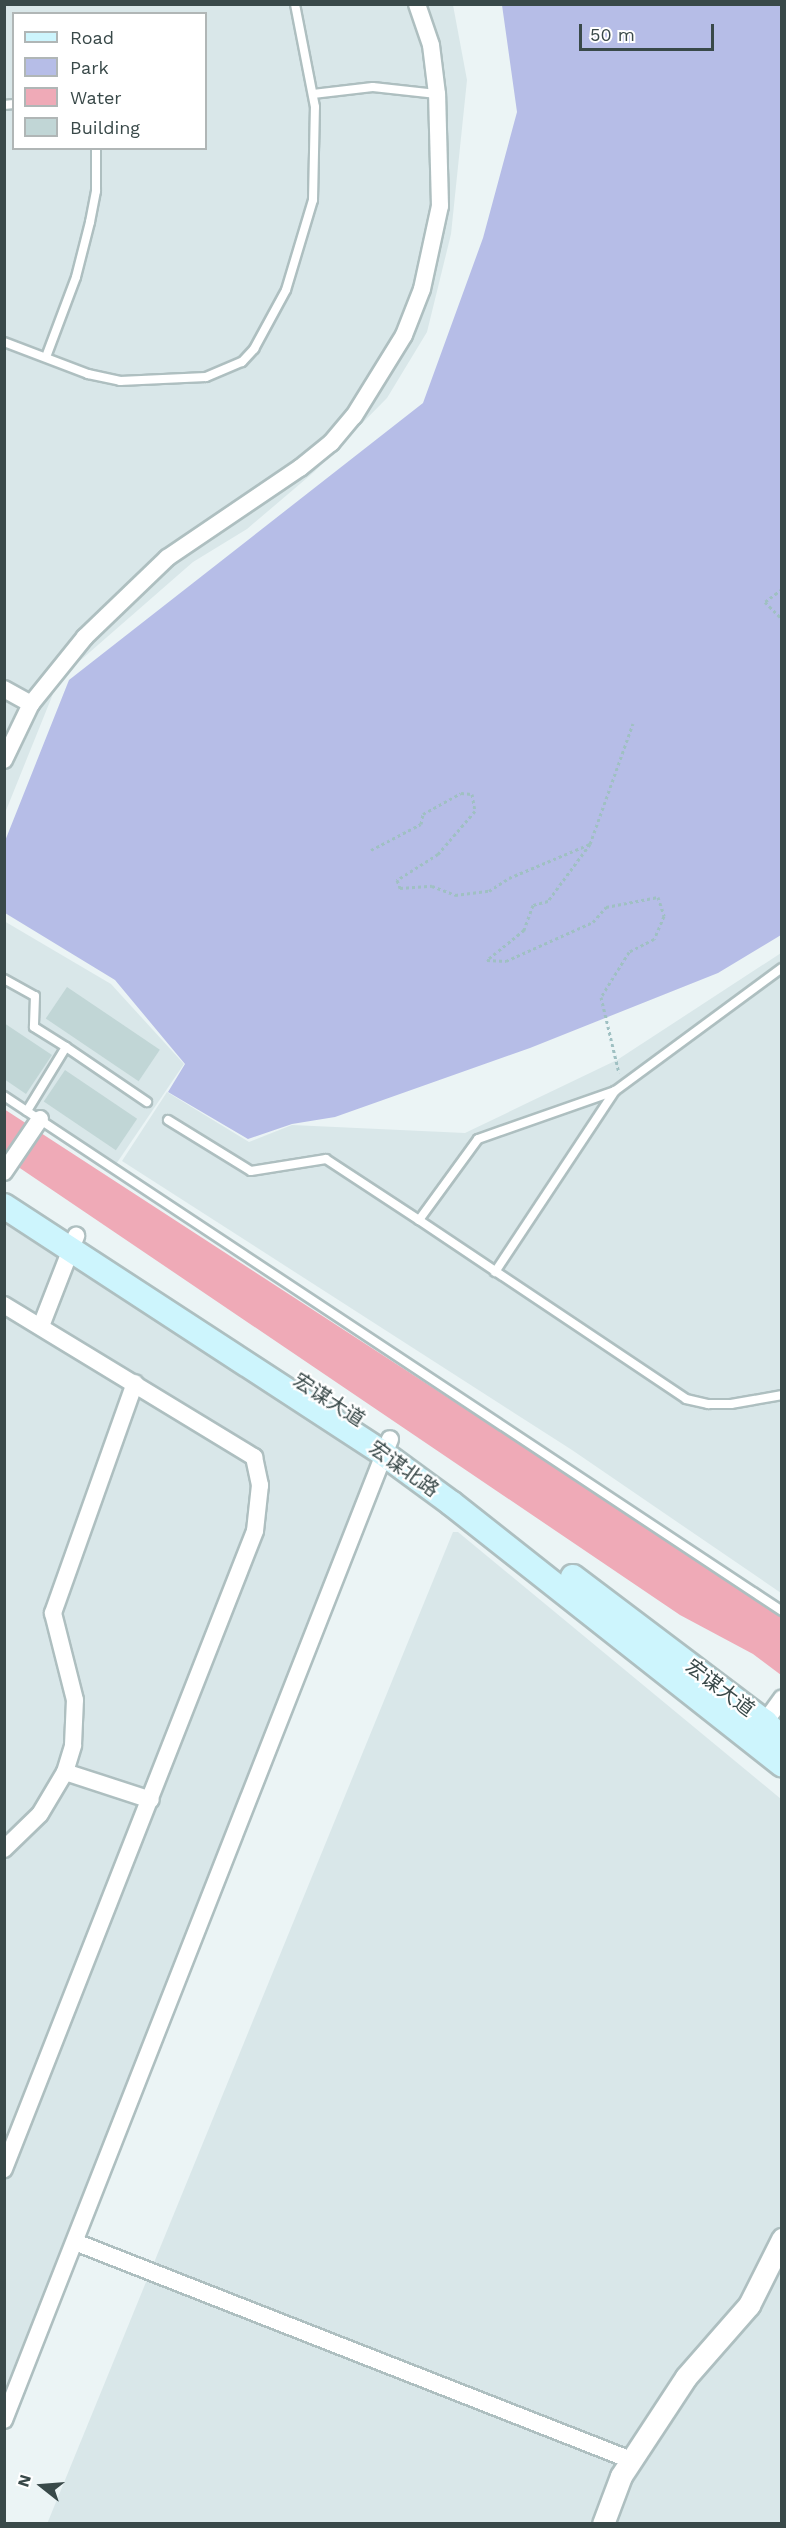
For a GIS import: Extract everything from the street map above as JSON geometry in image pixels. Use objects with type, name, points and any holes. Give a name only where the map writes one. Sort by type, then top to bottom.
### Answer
[{"type":"main road","name":"宏谋大道","points":[[4,1189],[74,1243],[387,1447],[765,1722],[782,1740]]},
{"type":"main road","points":[[4,1206],[74,1243]]},
{"type":"main road","name":"宏谋北路","points":[[387,1447],[479,1525],[782,1764]]},
{"type":"street","points":[[4,760],[31,704],[53,673],[131,589],[167,558],[300,468],[331,443],[360,407],[404,334],[422,289],[440,206],[437,94],[431,45],[417,4]]},
{"type":"street","points":[[4,689],[31,704]]},
{"type":"street","points":[[4,1172],[33,1115]]},
{"type":"street","points":[[41,1326],[74,1243]]},
{"type":"street","points":[[4,1305],[254,1457],[260,1485],[255,1531],[4,2169]]},
{"type":"street","points":[[4,1849],[40,1814],[65,1772],[73,1745],[75,1700],[53,1614],[135,1383]]},
{"type":"street","points":[[4,2420],[387,1447]]},
{"type":"street","points":[[765,1722],[782,1699]]},
{"type":"street","points":[[65,1772],[151,1800]]},
{"type":"street","points":[[603,2523],[631,2460],[686,2377],[749,2305],[782,2239]]},
{"type":"street","points":[[75,2242],[631,2460]]},
{"type":"lane","points":[[4,342],[88,374],[120,381],[206,377],[242,362],[266,331],[286,290],[308,226],[315,151],[313,94],[295,4]]},
{"type":"lane","points":[[313,94],[373,87],[437,94]]},
{"type":"lane","points":[[46,357],[76,277],[88,230],[96,191],[96,150]]},
{"type":"lane","points":[[419,1220],[478,1139],[619,1088],[782,968]]},
{"type":"lane","points":[[4,979],[35,996],[34,1027],[147,1102]]},
{"type":"lane","points":[[33,1115],[66,1047]]},
{"type":"lane","points":[[495,1272],[619,1088]]},
{"type":"lane","points":[[4,1096],[782,1611]]},
{"type":"lane","points":[[168,1120],[251,1171],[326,1159],[686,1399],[708,1404],[731,1404],[782,1395]]},
{"type":"path","points":[[782,589],[765,602],[782,619]]},
{"type":"path","points":[[619,1088],[601,997],[629,952],[654,939],[664,916],[658,897],[606,907],[593,922],[506,961],[487,960],[524,930],[533,905],[548,901],[590,844],[633,723]]},
{"type":"path","points":[[371,850],[421,824],[423,814],[461,793],[472,794],[475,811],[438,854],[397,880],[400,888],[432,886],[455,894],[489,891],[509,878],[590,844]]},
{"type":"shaded area","points":[[5,5],[453,5],[467,80],[451,234],[427,332],[387,398],[314,472],[247,529],[193,562],[59,679],[5,813]]},
{"type":"shaded area","points":[[4,921],[111,984],[184,1064],[110,1173],[5,1102]]},
{"type":"shaded area","points":[[781,953],[781,1593],[572,1450],[122,1161],[167,1092],[249,1142],[292,1125],[465,1133],[617,1060]]},
{"type":"shaded area","points":[[5,1224],[376,1465],[5,2390]]},
{"type":"shaded area","points":[[453,1532],[458,1532],[781,1799],[781,2523],[47,2524]]},
{"type":"green space","points":[[502,5],[781,5],[781,935],[718,973],[530,1048],[335,1117],[292,1124],[248,1139],[168,1092],[185,1064],[115,980],[5,913],[5,841],[69,680],[423,403],[483,238],[517,112]]},
{"type":"water","points":[[4,1109],[781,1614],[781,1675],[753,1654],[680,1615],[5,1158]]},
{"type":"building","points":[[67,987],[160,1050],[139,1081],[46,1019]]},
{"type":"building","points":[[4,1023],[52,1055],[26,1094],[4,1079]]},
{"type":"building","points":[[65,1070],[137,1119],[116,1150],[44,1102]]}]
